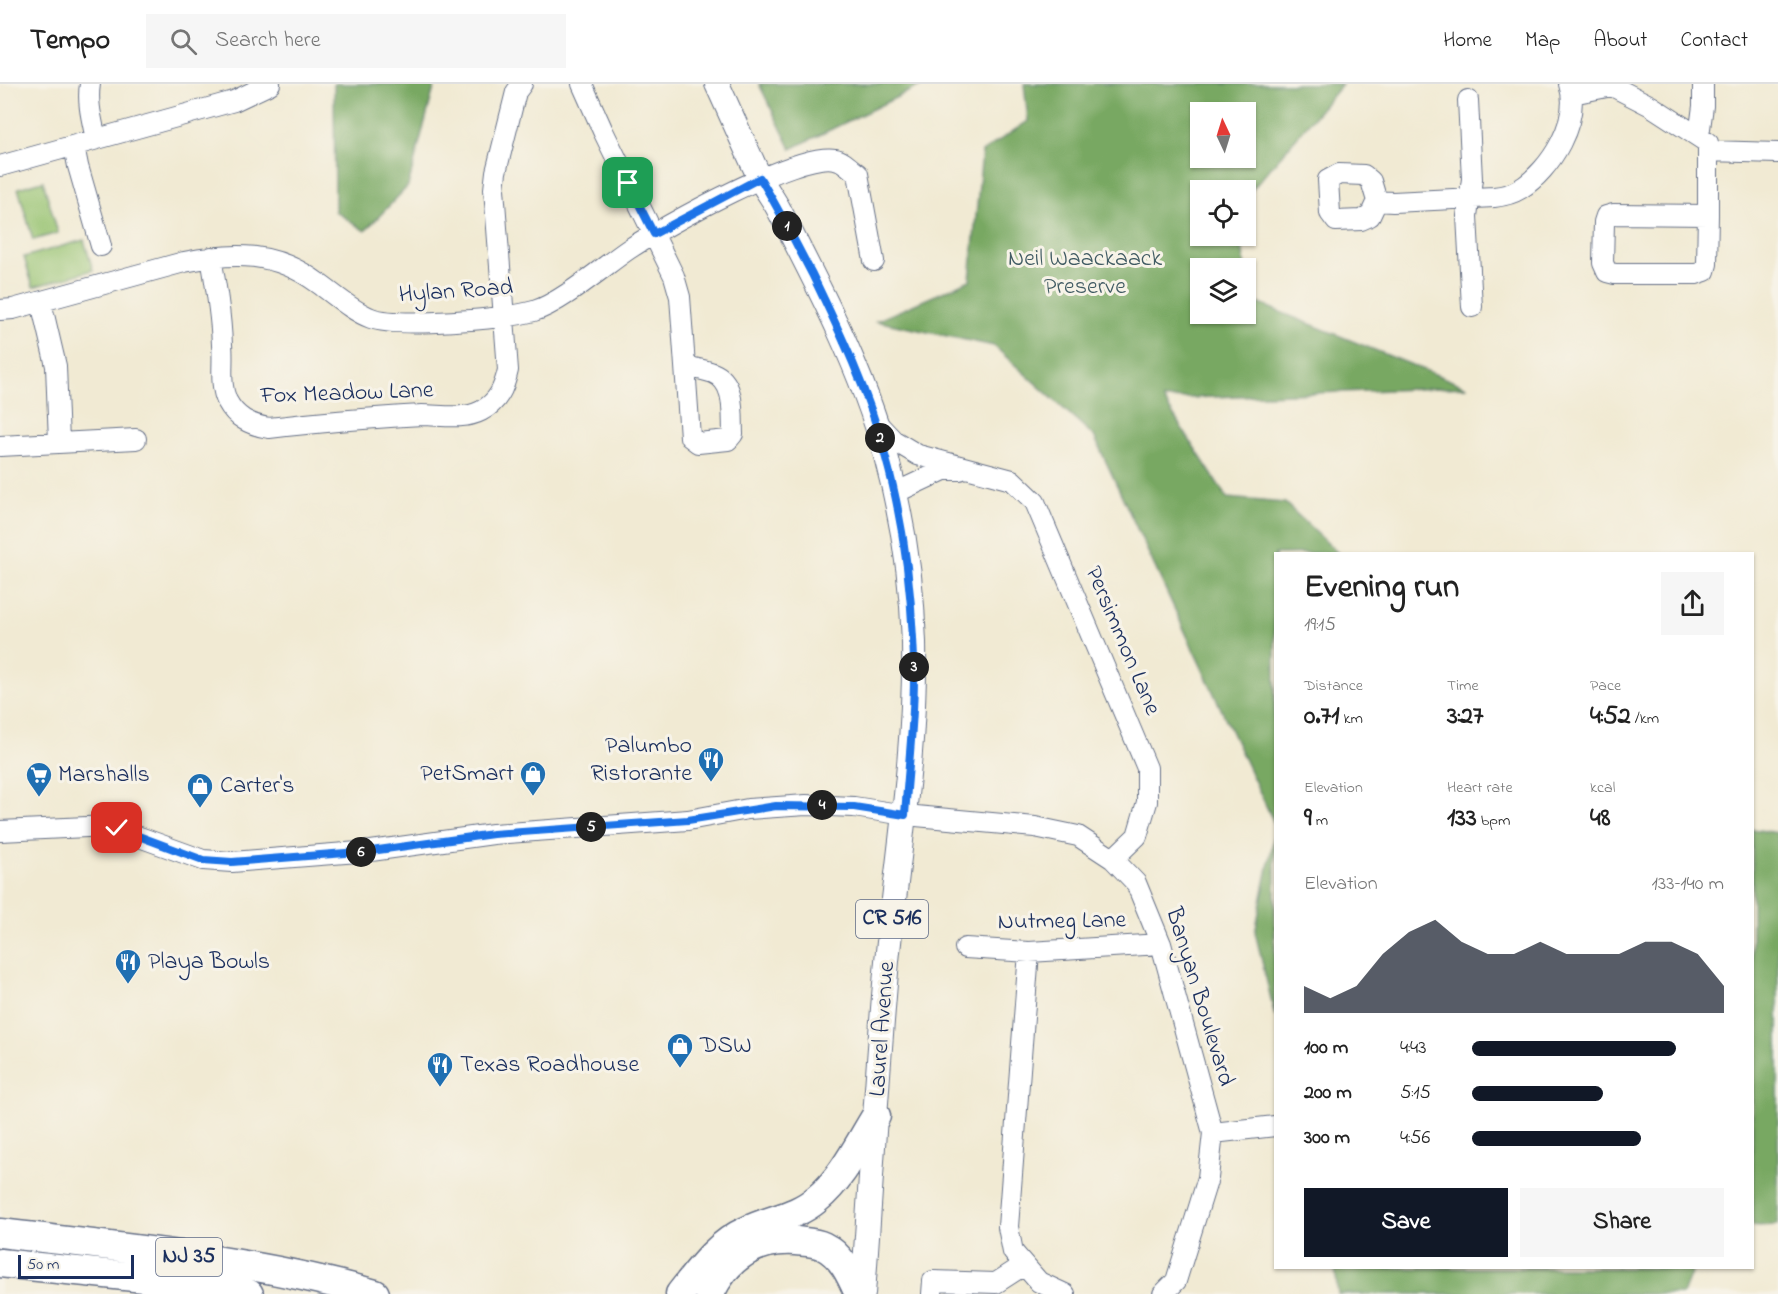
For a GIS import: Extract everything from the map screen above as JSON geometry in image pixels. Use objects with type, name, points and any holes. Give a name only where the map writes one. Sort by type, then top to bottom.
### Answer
[{"type":"highway","points":[[680,1294],[710,1257],[727,1242],[749,1229],[793,1214],[818,1198],[834,1182],[876,1116]]},
{"type":"highway","name":"NJ 35","points":[[0,1233],[261,1268],[375,1294]]},
{"type":"highway","points":[[710,1294],[721,1273],[739,1256],[770,1242],[786,1240],[824,1246],[838,1257],[861,1294]]},
{"type":"highway","name":"NJ 35","points":[[0,1263],[192,1283],[249,1294]]},
{"type":"main road","name":"Laurel Avenue","points":[[717,84],[760,178],[776,204],[819,290],[849,355],[875,421],[895,493],[908,570],[914,640],[913,695],[905,815],[887,963],[861,1294]]},
{"type":"street","points":[[90,84],[88,96],[96,139]]},
{"type":"street","points":[[0,166],[234,101],[270,84]]},
{"type":"street","name":"Fox Meadow Lane","points":[[211,257],[217,290],[223,384],[226,399],[233,411],[243,420],[255,426],[269,428],[422,416],[466,415],[481,411],[494,402],[504,385],[508,357],[494,189],[495,172],[516,92],[522,84]]},
{"type":"street","points":[[582,84],[674,276],[680,297],[685,366]]},
{"type":"street","points":[[1703,84],[1708,215],[1705,271],[1696,274],[1615,274],[1607,272],[1603,263],[1606,216],[1613,214],[1708,215]]},
{"type":"street","points":[[1377,201],[1507,195],[1521,189],[1536,176],[1559,146],[1571,113],[1571,89],[1612,85],[1652,106],[1704,144],[1778,153]]},
{"type":"street","points":[[1468,100],[1472,179],[1467,216],[1472,308]]},
{"type":"street","points":[[74,146],[101,246]]},
{"type":"street","name":"Hylan Road","points":[[0,310],[41,302],[184,262],[211,257],[251,255],[282,263],[311,278],[359,312],[384,322],[401,323],[503,315],[537,310],[654,234],[760,178],[818,158],[837,159],[858,174],[874,261]]},
{"type":"street","points":[[1339,174],[1364,175],[1371,182],[1377,201],[1370,216],[1365,219],[1336,221],[1330,213],[1328,180],[1339,174]]},
{"type":"street","points":[[41,302],[56,366],[59,442]]},
{"type":"street","name":"Persimmon Lane","points":[[875,421],[893,440],[918,456],[1012,480],[1035,501],[1147,768],[1147,802],[1137,836],[1113,859]]},
{"type":"street","points":[[0,446],[136,439]]},
{"type":"street","name":"Persimmon Lane","points":[[895,493],[944,470],[978,470]]},
{"type":"street","name":"Banyan Boulevard","points":[[0,831],[110,826],[203,860],[232,862],[371,851],[493,834],[688,820],[776,806],[854,807],[905,815],[1035,827],[1078,836],[1113,859],[1136,883],[1161,944],[1213,1133],[1208,1178],[1176,1281],[1163,1294]]},
{"type":"street","name":"Nutmeg Lane","points":[[965,948],[1029,952],[1161,944]]},
{"type":"street","points":[[1029,952],[1008,1227],[1014,1252],[1024,1265],[1039,1282],[1065,1294]]},
{"type":"street","points":[[1213,1133],[1274,1126]]},
{"type":"street","points":[[932,1294],[933,1281],[996,1283],[1024,1265]]},
{"type":"green space","points":[[334,84],[435,84],[408,186],[365,231],[335,211]]},
{"type":"green space","points":[[759,84],[924,84],[791,149]]},
{"type":"green space","name":"Neil Waackaack Preserve","points":[[1024,84],[1342,84],[1256,185],[1256,180],[1190,180],[1190,246],[1242,246],[1244,258],[1190,258],[1190,324],[1256,324],[1256,302],[1467,387],[1163,399],[1227,498],[1285,503],[1337,552],[1274,552],[1274,823],[1094,436],[994,346],[876,321],[970,280],[982,152],[1028,121]]},
{"type":"green space","points":[[43,181],[58,233],[33,240],[18,188]]},
{"type":"green space","points":[[84,240],[93,270],[33,287],[24,257]]},
{"type":"green space","points":[[1754,829],[1778,833],[1778,1225],[1754,1226]]},
{"type":"green space","points":[[1274,837],[1274,1012],[1255,932]]},
{"type":"green space","points":[[1335,1269],[1693,1269],[1683,1294],[1338,1294]]},
{"type":"place","name":"Palumbo Ristorante","points":[[711,783]]},
{"type":"place","name":"PetSmart","points":[[533,797]]},
{"type":"place","name":"Marshalls","points":[[39,798]]},
{"type":"place","name":"Carter's","points":[[200,809]]},
{"type":"place","name":"Playa Bowls","points":[[128,985]]},
{"type":"place","name":"DSW","points":[[680,1069]]},
{"type":"place","name":"Texas Roadhouse","points":[[440,1088]]},
{"type":"route","points":[[117,828],[203,860],[232,862],[371,851],[493,834],[688,820],[776,806],[854,807],[905,815],[913,695],[914,640],[908,570],[895,493],[885,453],[849,355],[776,204],[760,178],[654,234],[628,183]]}]
